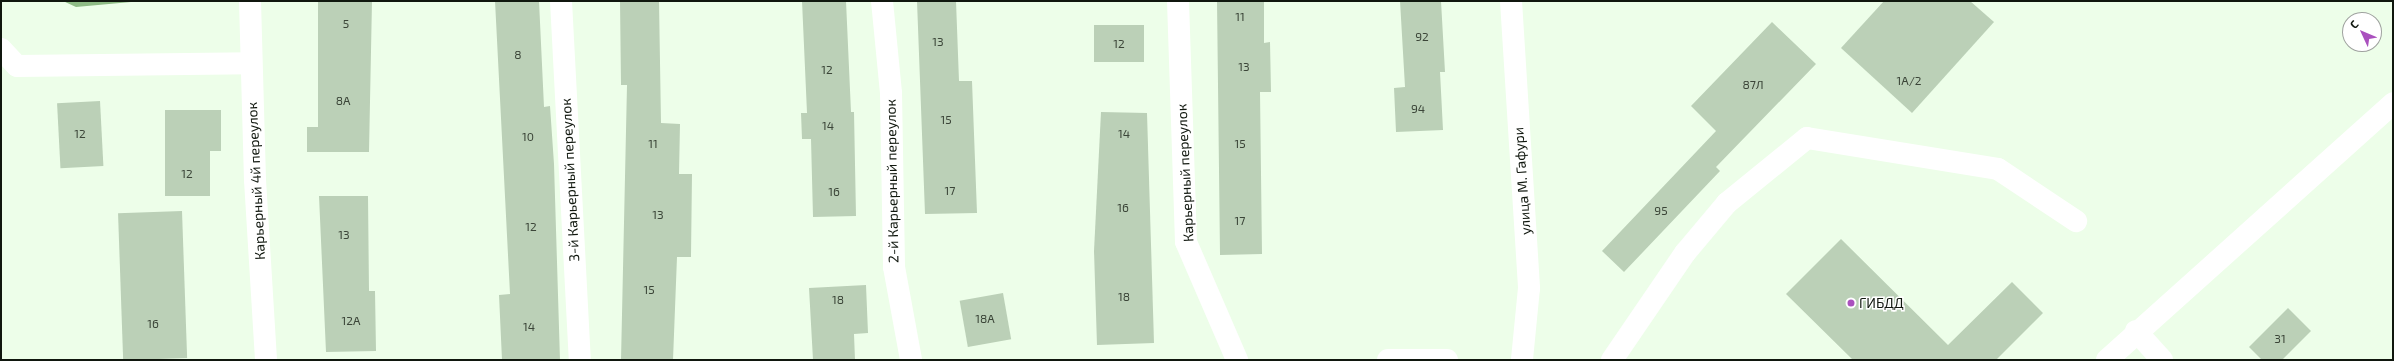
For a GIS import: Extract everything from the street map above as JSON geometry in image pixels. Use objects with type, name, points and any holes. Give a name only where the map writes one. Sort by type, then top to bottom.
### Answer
[{"type":"street","name":"Карьерный 4й переулок","points":[[250,1],[251,63],[266,360]]},
{"type":"street","name":"3-й Карьерный переулок","points":[[561,1],[580,360]]},
{"type":"street","name":"2-й Карьерный переулок","points":[[882,1],[891,92],[894,267],[911,360]]},
{"type":"street","name":"Карьерный переулок","points":[[1178,1],[1186,242],[1237,360]]},
{"type":"street","name":"улица М. Гафури","points":[[1511,1],[1529,288],[1522,360]]},
{"type":"street","points":[[1,49],[17,66],[251,63]]},
{"type":"street","points":[[2107,360],[2136,331],[2393,104]]},
{"type":"street","points":[[1612,360],[1685,253],[1728,203],[1807,138],[1998,169],[2076,221]]},
{"type":"street","points":[[2136,331],[2162,360]]},
{"type":"street","points":[[1388,360],[1447,360]]},
{"type":"shaded area","points":[[63,1],[142,1],[76,7]]},
{"type":"building","points":[[318,1],[372,1],[369,152],[307,152],[307,127],[318,127]]},
{"type":"building","points":[[495,1],[539,1],[544,107],[550,106],[554,164],[560,360],[502,360],[499,295],[510,294]]},
{"type":"building","points":[[620,1],[659,1],[661,123],[680,124],[679,174],[692,174],[691,257],[677,257],[673,360],[621,360],[627,85],[621,85]]},
{"type":"building","points":[[802,1],[846,1],[851,112],[854,112],[856,216],[813,217],[811,139],[802,139],[801,113],[807,113]]},
{"type":"building","points":[[917,1],[956,1],[959,81],[972,81],[977,213],[925,214]]},
{"type":"building","points":[[1217,1],[1264,1],[1264,43],[1270,42],[1271,92],[1260,92],[1262,254],[1220,255]]},
{"type":"building","points":[[1400,1],[1441,1],[1445,72],[1440,72],[1443,130],[1396,132],[1394,88],[1405,87]]},
{"type":"building","points":[[1884,1],[1970,1],[1994,22],[1912,113],[1841,48]]},
{"type":"building","points":[[1772,22],[1816,64],[1716,167],[1720,171],[1624,272],[1602,251],[1716,131],[1691,106]]},
{"type":"building","points":[[1094,25],[1144,25],[1144,62],[1094,62]]},
{"type":"building","points":[[100,101],[103,166],[60,168],[57,103]]},
{"type":"building","points":[[165,110],[221,110],[221,151],[210,151],[210,196],[165,196]]},
{"type":"building","points":[[1101,112],[1147,113],[1154,343],[1097,345],[1094,251]]},
{"type":"building","points":[[319,196],[368,196],[369,291],[375,291],[376,351],[326,352]]},
{"type":"building","points":[[182,211],[187,358],[123,360],[118,213]]},
{"type":"building","name":"ГИБДД","points":[[1841,239],[1948,345],[2012,282],[2043,313],[1996,360],[1853,360],[1786,294]]},
{"type":"building","points":[[866,285],[868,333],[854,334],[855,360],[813,360],[809,288]]},
{"type":"building","points":[[1003,293],[1011,339],[968,347],[960,301]]},
{"type":"building","points":[[2288,308],[2311,331],[2282,360],[2262,360],[2249,347]]},
{"type":"place","name":"ГИБДД","points":[[1851,303]]}]
